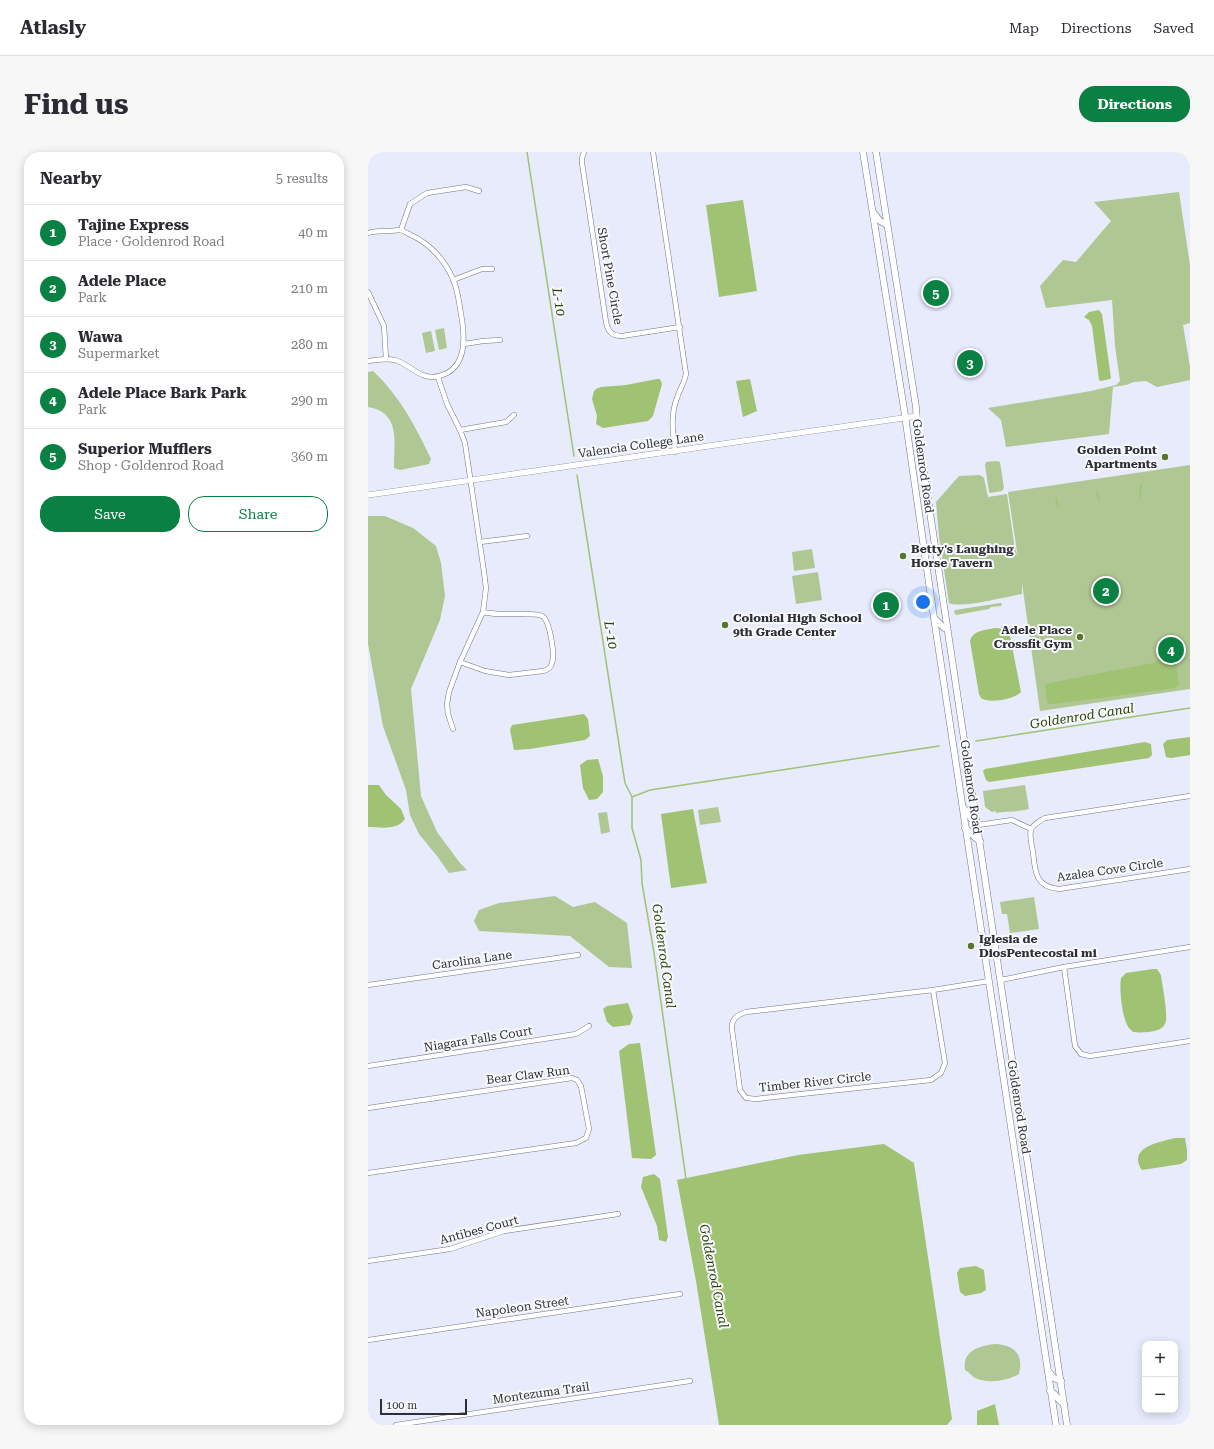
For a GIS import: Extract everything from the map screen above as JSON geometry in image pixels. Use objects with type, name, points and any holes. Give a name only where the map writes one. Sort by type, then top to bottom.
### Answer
[{"type":"main road","name":"Goldenrod Road","points":[[863,152],[905,418],[965,828],[1056,1425]]},
{"type":"main road","name":"Goldenrod Road","points":[[876,152],[917,416],[947,629],[978,825],[1067,1425]]},
{"type":"main road","points":[[872,210],[880,221],[887,225]]},
{"type":"main road","points":[[934,618],[947,629]]},
{"type":"main road","points":[[962,806],[967,811],[971,819],[978,825]]},
{"type":"main road","points":[[965,828],[980,841]]},
{"type":"main road","points":[[1047,1370],[1054,1378],[1061,1381]]},
{"type":"main road","points":[[1050,1391],[1056,1394],[1064,1404]]},
{"type":"street","name":"Short Pine Circle","points":[[584,152],[582,163],[606,322],[609,331],[613,335],[622,336],[680,327]]},
{"type":"street","points":[[653,152],[686,374],[684,383],[677,395],[673,408],[672,422],[675,452]]},
{"type":"street","points":[[401,230],[410,204],[427,193],[466,187],[479,191]]},
{"type":"street","points":[[368,233],[401,230],[421,240],[434,252],[446,266],[454,280],[464,329],[464,344],[461,356],[449,372],[438,377],[425,376],[396,361],[386,358],[368,361]]},
{"type":"street","points":[[454,280],[482,269],[492,269]]},
{"type":"street","points":[[368,292],[384,326],[386,358]]},
{"type":"street","points":[[464,344],[500,340]]},
{"type":"street","points":[[438,377],[447,404],[465,443],[485,583],[483,612],[460,662],[449,692],[447,704],[448,714],[454,729]]},
{"type":"street","points":[[460,430],[506,422],[514,415]]},
{"type":"street","name":"Valencia College Lane","points":[[368,495],[917,416]]},
{"type":"street","points":[[480,542],[527,536]]},
{"type":"street","points":[[460,662],[485,671],[509,675],[543,671],[552,665],[553,656],[548,622],[544,617],[536,615],[491,614],[483,612]]},
{"type":"street","points":[[978,825],[1012,820],[1031,829],[1041,820],[1052,817],[1190,796]]},
{"type":"street","name":"Azalea Cove Circle","points":[[1031,829],[1036,875],[1042,884],[1051,888],[1058,889],[1190,869]]},
{"type":"street","points":[[1001,980],[1064,967],[1190,947]]},
{"type":"street","name":"Carolina Lane","points":[[368,985],[578,955]]},
{"type":"street","points":[[1064,967],[1076,1046],[1081,1054],[1090,1056],[1190,1041]]},
{"type":"street","name":"Timber River Circle","points":[[933,990],[944,1063],[941,1073],[931,1080],[756,1099],[746,1098],[740,1090],[731,1023],[737,1015],[746,1012],[933,990],[989,981]]},
{"type":"street","name":"Niagara Falls Court","points":[[368,1066],[576,1034],[589,1026]]},
{"type":"street","name":"Bear Claw Run","points":[[368,1108],[572,1078],[577,1080],[581,1086],[589,1129],[586,1138],[576,1143],[368,1173]]},
{"type":"street","name":"Antibes Court","points":[[368,1261],[450,1249],[504,1231],[618,1214]]},
{"type":"street","name":"Napoleon Street","points":[[368,1340],[680,1294]]},
{"type":"street","name":"Montezuma Trail","points":[[396,1425],[690,1381]]},
{"type":"shaded area","points":[[1179,192],[1190,265],[1190,323],[1183,325],[1190,367],[1190,380],[1157,387],[1146,381],[1113,387],[1109,434],[1006,447],[1001,420],[988,408],[1091,391],[1116,385],[1120,381],[1115,346],[1112,300],[1046,308],[1040,286],[1063,260],[1076,262],[1111,221],[1094,202]]},
{"type":"shaded area","points":[[444,328],[447,348],[439,350],[435,330]]},
{"type":"shaded area","points":[[431,331],[435,351],[426,353],[422,333]]},
{"type":"shaded area","points":[[373,371],[391,390],[406,412],[431,459],[429,464],[400,470],[394,468],[394,439],[391,422],[386,415],[379,410],[368,407],[368,372]]},
{"type":"shaded area","points":[[986,462],[1000,462],[1004,488],[1002,491],[990,493],[985,465]]},
{"type":"shaded area","points":[[1190,465],[1190,689],[1040,711],[1022,583],[1022,594],[973,603],[949,603],[939,536],[936,502],[959,476],[980,475],[984,478],[988,497],[1007,494],[1014,543],[1018,558],[1008,492]]},
{"type":"shaded area","points":[[368,516],[385,516],[413,528],[436,546],[441,563],[445,596],[440,620],[411,689],[421,796],[437,832],[467,870],[449,873],[419,834],[410,815],[406,790],[383,726],[368,644]]},
{"type":"shaded area","points":[[812,549],[815,568],[794,571],[792,552]]},
{"type":"shaded area","points":[[818,572],[822,600],[796,604],[792,576]]},
{"type":"shaded area","points":[[1002,603],[1001,606],[991,607],[989,609],[956,615],[954,612],[955,610]]},
{"type":"shaded area","points":[[1025,785],[1029,809],[996,813],[996,811],[992,812],[985,807],[983,791]]},
{"type":"shaded area","points":[[718,807],[721,822],[700,825],[698,810]]},
{"type":"shaded area","points":[[607,812],[610,832],[601,834],[598,813]]},
{"type":"shaded area","points":[[555,896],[573,907],[595,902],[627,923],[632,968],[609,967],[570,936],[479,931],[474,921],[479,910],[499,903]]},
{"type":"shaded area","points":[[1034,897],[1039,929],[1010,933],[1007,914],[1002,914],[1000,902]]},
{"type":"shaded area","points":[[995,1344],[1007,1346],[1016,1352],[1020,1361],[1019,1374],[1003,1380],[986,1381],[975,1378],[965,1370],[966,1358],[973,1350]]},
{"type":"water","points":[[743,200],[757,291],[719,297],[706,205]]},
{"type":"water","points":[[1099,310],[1102,314],[1111,378],[1101,381],[1099,380],[1092,326],[1089,320],[1084,317],[1089,312]]},
{"type":"water","points":[[660,379],[662,384],[653,416],[648,421],[603,428],[596,424],[597,416],[592,399],[596,389]]},
{"type":"water","points":[[750,379],[757,411],[743,417],[736,381]]},
{"type":"water","points":[[995,628],[1008,629],[1009,631],[1021,692],[1018,695],[1008,699],[990,701],[981,698],[979,694],[970,641],[977,633]]},
{"type":"water","points":[[1171,656],[1175,659],[1179,685],[1175,688],[1053,704],[1049,704],[1047,702],[1045,684],[1153,663],[1165,657]]},
{"type":"water","points":[[584,714],[588,719],[590,736],[585,740],[530,749],[514,750],[510,730],[512,725]]},
{"type":"water","points":[[1190,737],[1190,755],[1171,758],[1166,757],[1163,744],[1167,740]]},
{"type":"water","points":[[1145,742],[1151,744],[1152,755],[1149,758],[989,782],[986,780],[983,771],[985,769]]},
{"type":"water","points":[[598,759],[603,776],[603,792],[597,799],[589,800],[583,788],[580,765],[587,760]]},
{"type":"water","points":[[368,785],[379,785],[386,795],[401,809],[405,819],[401,823],[388,828],[368,827]]},
{"type":"water","points":[[693,809],[707,883],[671,888],[661,814]]},
{"type":"water","points":[[1157,969],[1161,975],[1166,1008],[1165,1024],[1163,1027],[1155,1031],[1133,1032],[1127,1024],[1123,1011],[1120,983],[1121,978],[1126,973]]},
{"type":"water","points":[[628,1003],[633,1017],[630,1025],[613,1027],[607,1022],[603,1009],[607,1006]]},
{"type":"water","points":[[640,1043],[656,1155],[651,1159],[632,1158],[619,1051],[629,1044]]},
{"type":"water","points":[[1175,1138],[1185,1138],[1187,1160],[1181,1164],[1142,1170],[1138,1162],[1142,1151],[1147,1147],[1161,1141]]},
{"type":"water","points":[[884,1144],[914,1163],[952,1419],[947,1425],[719,1425],[696,1281],[677,1180],[798,1155]]},
{"type":"water","points":[[654,1174],[660,1179],[668,1237],[666,1242],[659,1240],[657,1226],[641,1187],[643,1177]]},
{"type":"water","points":[[976,1266],[984,1270],[986,1290],[981,1293],[965,1296],[960,1292],[957,1273],[960,1268]]},
{"type":"water","points":[[995,1404],[999,1425],[977,1425],[977,1411]]},
{"type":"waterway","name":"L-10","points":[[368,153],[373,152]]},
{"type":"waterway","name":"L-10","points":[[527,152],[574,456]]},
{"type":"waterway","name":"Goldenrod Canal","points":[[577,475],[625,783],[632,797],[632,828],[641,860],[642,883],[654,953],[686,1179]]},
{"type":"waterway","points":[[1140,497],[1141,485]]},
{"type":"waterway","points":[[1097,492],[1099,501]]},
{"type":"waterway","points":[[1056,498],[1058,506]]},
{"type":"waterway","name":"Goldenrod Canal","points":[[976,741],[1190,708]]},
{"type":"waterway","name":"Goldenrod Canal","points":[[632,797],[650,790],[939,746]]},
{"type":"place","name":"Superior Mufflers","points":[[936,293]]},
{"type":"place","name":"Wawa","points":[[970,363]]},
{"type":"place","name":"Golden Point Apartments","points":[[1165,457]]},
{"type":"place","name":"Betty's Laughing Horse Tavern","points":[[903,556]]},
{"type":"place","name":"Adele Place","points":[[1106,591]]},
{"type":"place","name":"Tajine Express","points":[[886,605]]},
{"type":"place","name":"Colonial High School 9th Grade Center","points":[[725,625]]},
{"type":"place","name":"Adele Place Crossfit Gym","points":[[1080,637]]},
{"type":"place","name":"Adele Place Bark Park","points":[[1171,650]]},
{"type":"place","name":"Iglesia de DiosPentecostal mi","points":[[971,946]]}]
